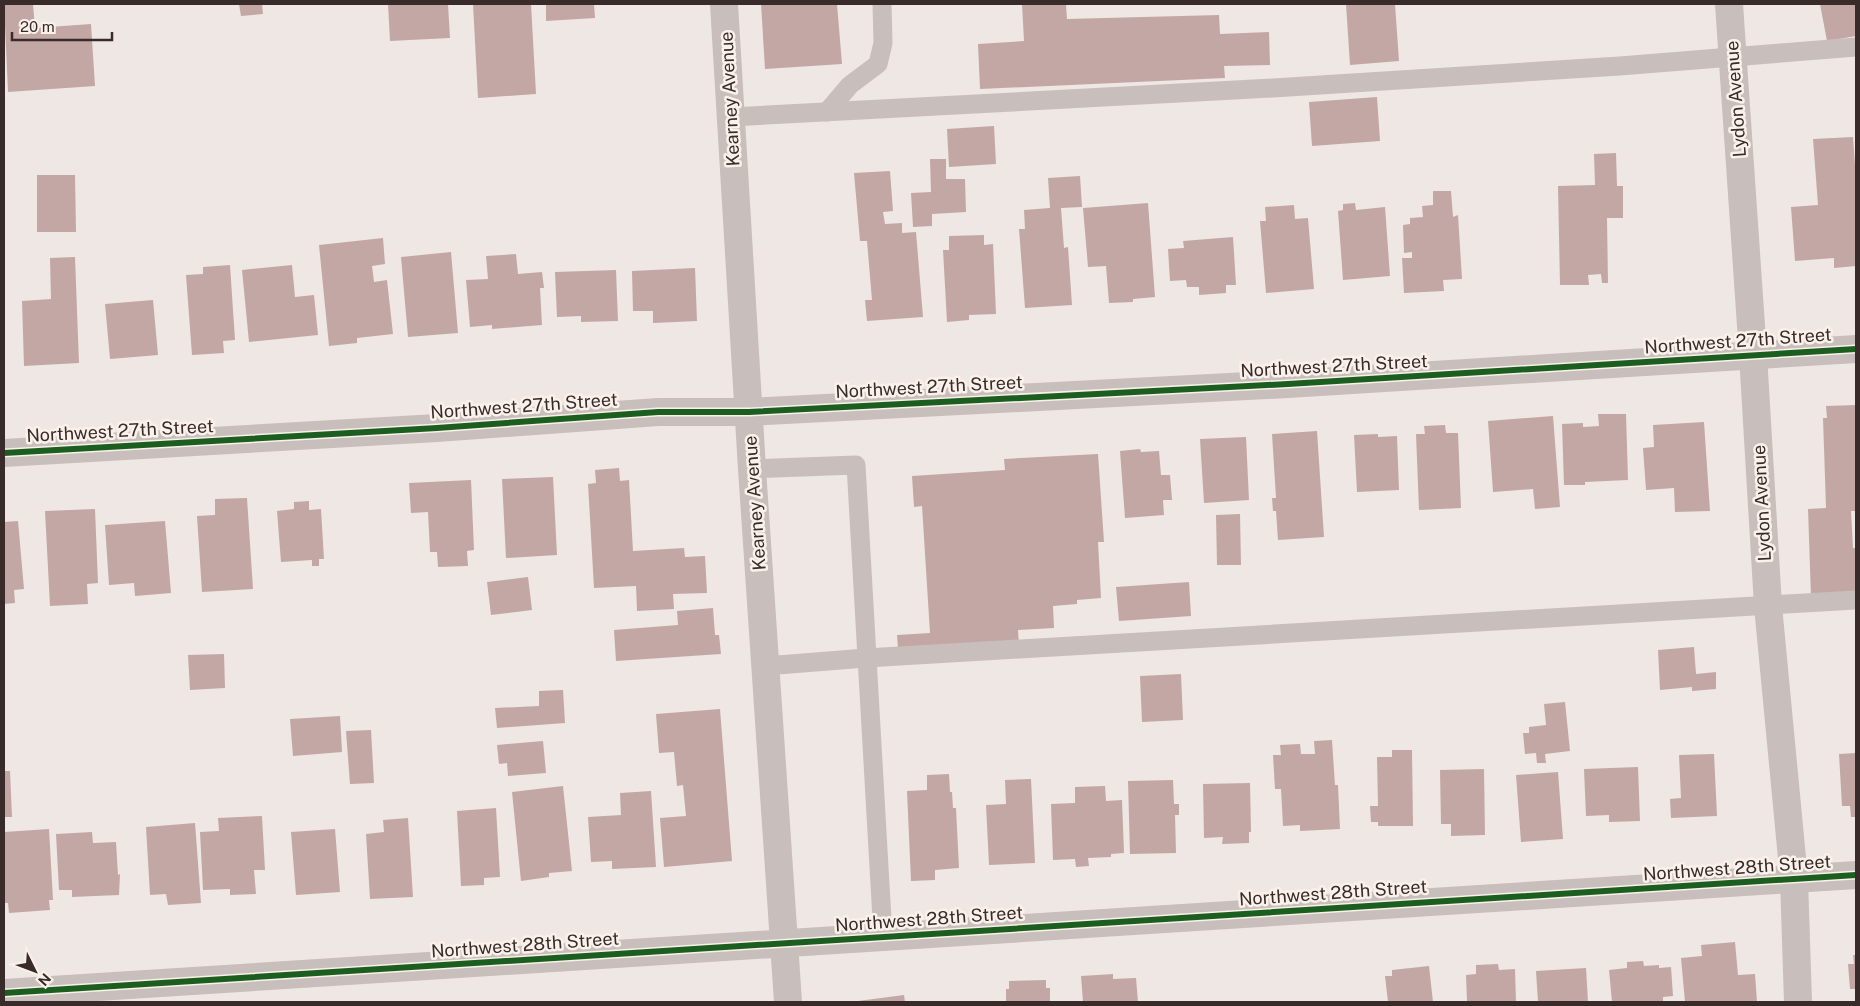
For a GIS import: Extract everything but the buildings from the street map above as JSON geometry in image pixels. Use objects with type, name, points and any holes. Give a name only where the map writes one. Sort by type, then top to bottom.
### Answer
[{"type":"street","name":"Kearney Avenue","points":[[724,4],[752,469],[788,1002]]},
{"type":"street","name":"Lydon Avenue","points":[[1729,4],[1768,606],[1794,879],[1798,1002]]},
{"type":"street","name":"Northwest 27th Street","points":[[4,453],[436,428],[658,412],[749,412],[1288,384],[1856,349]]},
{"type":"street","name":"Northwest 28th Street","points":[[4,993],[1856,875]]},
{"type":"lane","points":[[827,112],[850,85],[878,64],[883,43],[882,4]]},
{"type":"lane","points":[[731,117],[1273,88],[1620,66],[1856,47]]},
{"type":"lane","points":[[752,469],[856,465],[883,937]]},
{"type":"lane","points":[[765,666],[866,658],[1856,600]]},
{"type":"cycle path","points":[[4,453],[437,428],[658,412],[749,412],[1288,384],[1856,349]]},
{"type":"cycle path","points":[[4,993],[1856,875]]}]
